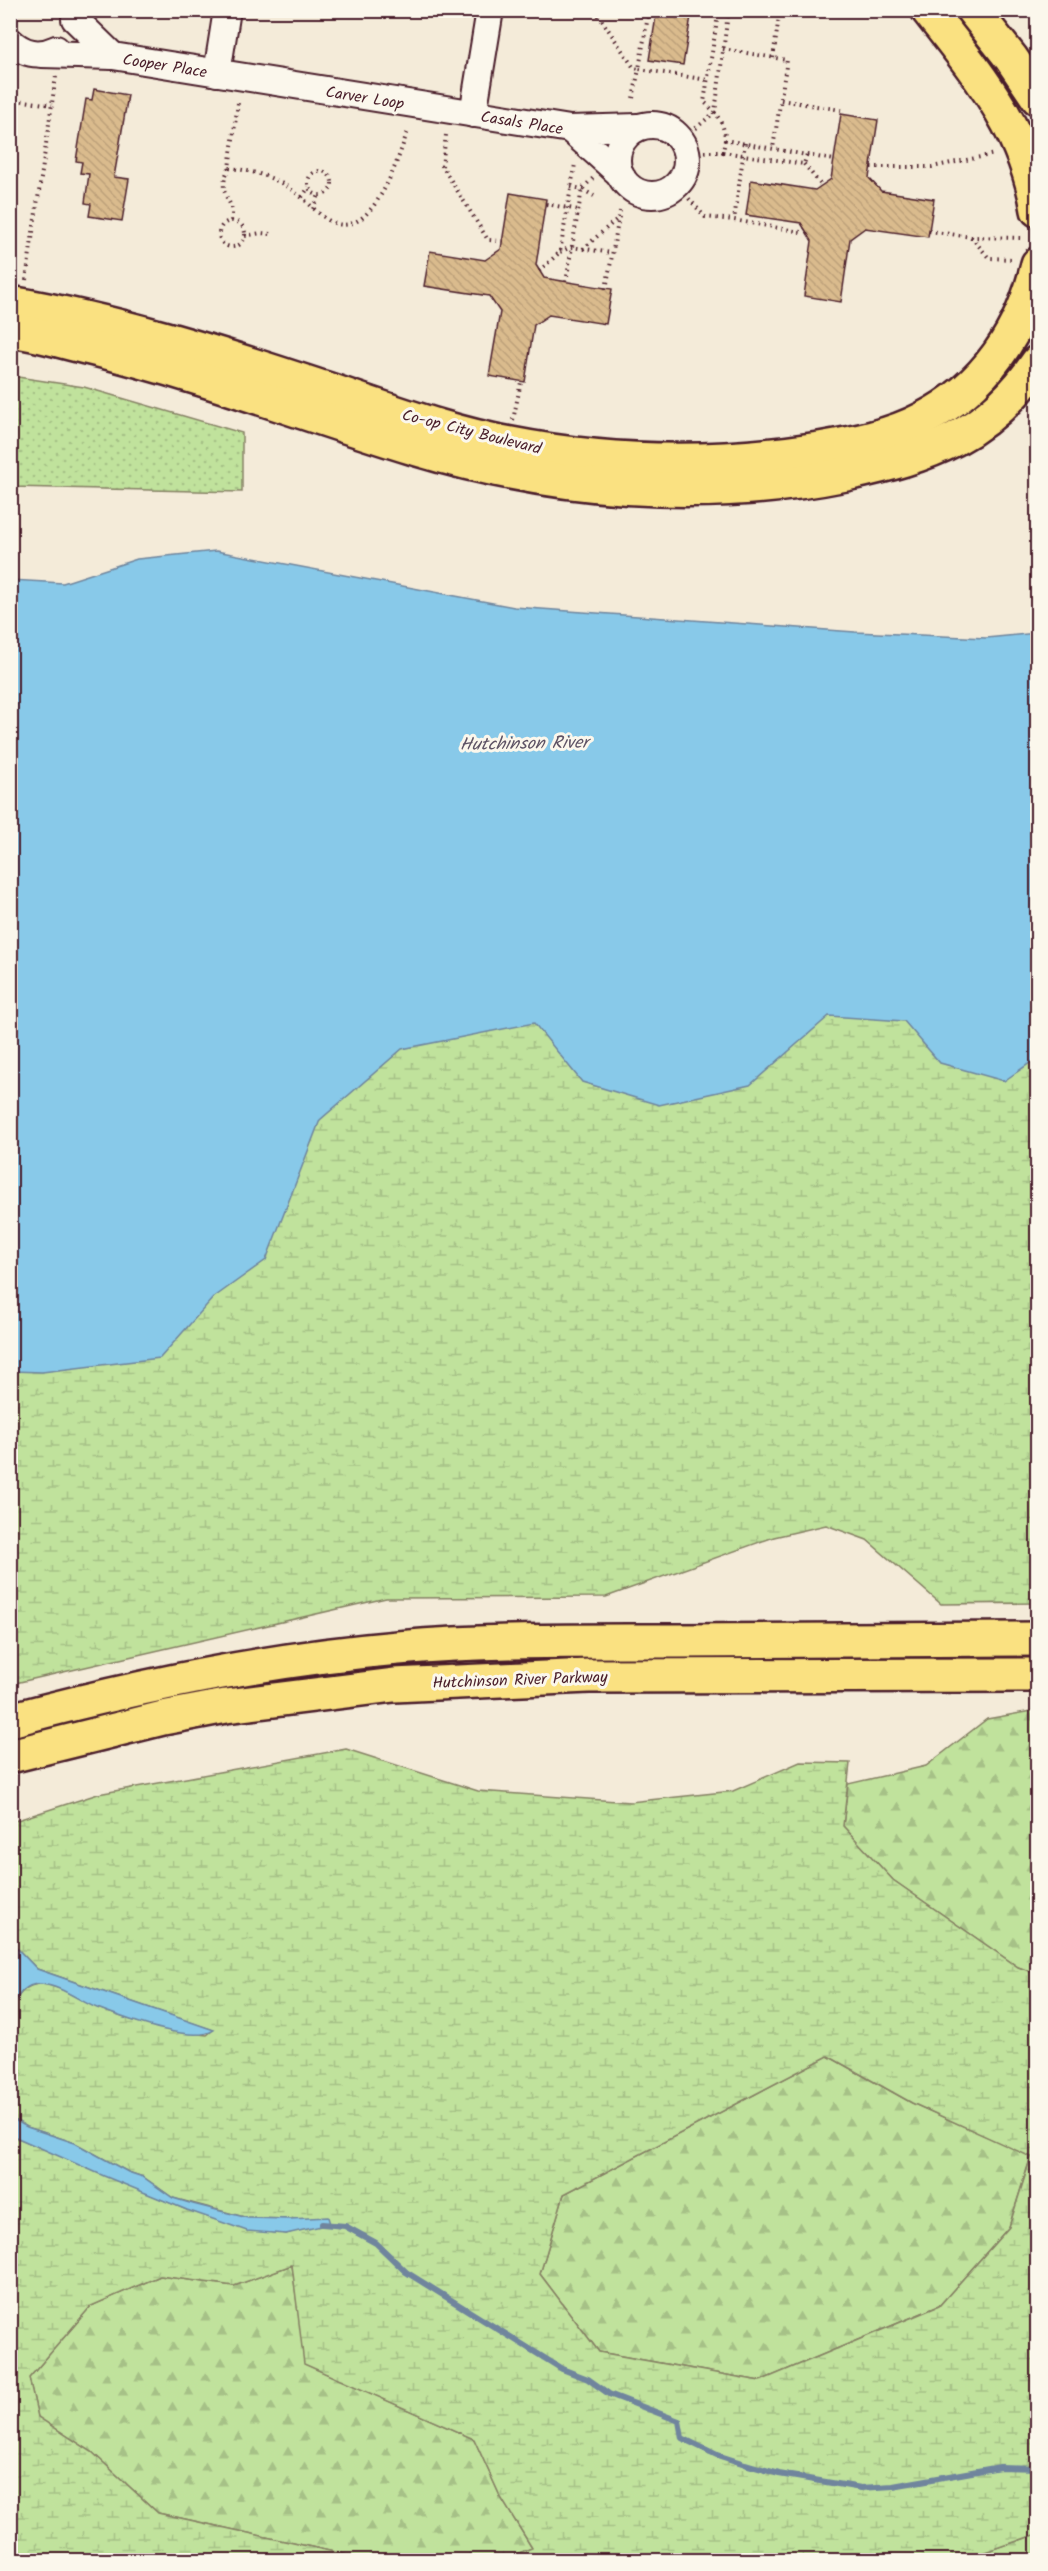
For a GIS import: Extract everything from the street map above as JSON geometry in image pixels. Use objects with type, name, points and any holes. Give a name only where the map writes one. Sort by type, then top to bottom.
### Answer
[{"type":"main road","points":[[928,10],[1003,110],[1021,149],[1037,198]]},
{"type":"main road","points":[[973,10],[1011,58],[1038,98]]},
{"type":"main road","name":"Co-op City Boulevard","points":[[15,314],[132,328],[209,350],[431,424],[508,444],[613,459],[671,460],[779,455],[886,435],[922,420],[966,390],[999,356],[1018,325],[1032,290],[1029,251]]},
{"type":"main road","name":"Co-op City Boulevard","points":[[15,314],[184,373],[460,462],[567,482],[647,489],[713,489],[782,484],[874,468],[912,456],[962,435],[1000,409],[1025,381],[1038,362]]},
{"type":"main road","points":[[10,1720],[105,1696],[203,1675],[294,1660],[416,1646],[527,1642],[1038,1639]]},
{"type":"main road","name":"Hutchinson River Parkway","points":[[10,1756],[163,1718],[226,1706],[394,1684],[589,1676],[1038,1675]]},
{"type":"street","points":[[217,73],[227,10]]},
{"type":"street","points":[[473,114],[490,10]]},
{"type":"street","name":"Cooper Place","points":[[74,15],[113,56]]},
{"type":"street","name":"Cooper Place","points":[[50,55],[66,42],[72,31],[74,15]]},
{"type":"street","name":"Cooper Place","points":[[10,41],[29,53],[113,56],[217,73]]},
{"type":"street","name":"Carver Loop","points":[[217,73],[473,114]]},
{"type":"street","name":"Casals Place","points":[[473,114],[570,129],[638,127],[647,124],[667,127],[684,146]]},
{"type":"street","points":[[621,176],[618,167],[618,150],[623,140],[638,127]]},
{"type":"street","name":"Casals Place","points":[[570,129],[632,189],[643,194],[655,195],[667,192],[677,185]]},
{"type":"street","points":[[677,185],[686,170],[684,146]]},
{"type":"path","points":[[595,10],[634,68],[708,81]]},
{"type":"path","points":[[633,98],[649,10]]},
{"type":"path","points":[[773,58],[780,10]]},
{"type":"path","points":[[684,146],[714,112],[728,14],[717,13],[704,102],[714,112],[721,120],[725,140],[723,152]]},
{"type":"path","points":[[723,49],[787,60],[773,148]]},
{"type":"path","points":[[15,314],[52,105],[50,55]]},
{"type":"path","points":[[10,93],[14,68]]},
{"type":"path","points":[[10,99],[52,105]]},
{"type":"path","points":[[781,100],[841,110]]},
{"type":"path","points":[[231,221],[233,212],[222,187],[222,181],[229,168],[238,103]]},
{"type":"path","points":[[229,168],[263,174],[302,197],[330,222],[343,225],[359,222],[367,216],[388,179],[408,129]]},
{"type":"path","points":[[446,135],[442,166],[485,236],[489,240],[502,242]]},
{"type":"path","points":[[725,140],[834,160]]},
{"type":"path","points":[[734,220],[745,143]]},
{"type":"path","points":[[684,146],[804,164],[821,185]]},
{"type":"path","points":[[763,158],[765,147]]},
{"type":"path","points":[[784,161],[786,150]]},
{"type":"path","points":[[871,167],[932,167],[1004,152]]},
{"type":"path","points":[[804,164],[807,154]]},
{"type":"path","points":[[560,252],[577,157]]},
{"type":"path","points":[[302,197],[309,187],[309,179],[315,173],[322,172],[329,176],[331,187],[326,194],[318,195],[309,187]]},
{"type":"path","points":[[566,282],[582,189],[593,178]]},
{"type":"path","points":[[677,185],[705,217],[801,232],[805,229]]},
{"type":"path","points":[[571,187],[582,189],[594,196]]},
{"type":"path","points":[[313,209],[318,195]]},
{"type":"path","points":[[546,204],[579,210]]},
{"type":"path","points":[[606,288],[620,211]]},
{"type":"path","points":[[582,249],[618,218]]},
{"type":"path","points":[[245,236],[241,225],[231,221],[223,225],[219,233],[225,244],[237,246],[245,236],[271,234]]},
{"type":"path","points":[[564,229],[574,231]]},
{"type":"path","points":[[929,231],[971,237],[1029,251]]},
{"type":"path","points":[[971,237],[989,258]]},
{"type":"path","points":[[539,271],[560,252],[571,247],[612,253]]},
{"type":"path","points":[[508,444],[521,382]]},
{"type":"green space","points":[[11,376],[84,387],[242,433],[242,492],[11,487]]},
{"type":"green space","points":[[1037,929],[1037,1603],[941,1604],[867,1540],[826,1525],[774,1537],[606,1597],[386,1598],[11,1684],[11,942]]},
{"type":"green space","points":[[1037,1710],[1037,1974],[1018,1967],[893,1880],[843,1826],[848,1784],[926,1766],[987,1719]]},
{"type":"green space","points":[[346,1749],[478,1791],[630,1802],[733,1791],[800,1762],[850,1763],[843,1826],[893,1880],[1018,1967],[1037,1974],[1037,2534],[963,2560],[501,2560],[532,2548],[500,2496],[474,2439],[304,2364],[292,2265],[234,2286],[160,2276],[91,2306],[29,2378],[38,2417],[92,2452],[158,2513],[370,2560],[11,2560],[10,2492],[15,2491],[10,2475],[11,2135],[187,2210],[286,2234],[302,2229],[289,2219],[248,2218],[173,2198],[143,2177],[128,2172],[75,2143],[27,2127],[11,2118],[11,2013],[21,1993],[29,1987],[41,1984],[55,1987],[109,2012],[150,2025],[207,2035],[213,2030],[37,1969],[11,1942],[11,1822],[98,1794]],"holes":[[[828,2056],[912,2103],[1031,2157],[1009,2227],[939,2306],[760,2381],[599,2352],[540,2274],[564,2194]]]},
{"type":"green space","points":[[828,2056],[912,2103],[1031,2156],[1009,2227],[939,2306],[760,2381],[599,2352],[540,2274],[564,2194]]},
{"type":"green space","points":[[292,2265],[305,2364],[474,2439],[500,2496],[532,2548],[501,2560],[370,2560],[158,2513],[92,2452],[38,2418],[29,2378],[91,2306],[160,2276],[234,2286]]},
{"type":"green space","points":[[1037,2534],[1037,2560],[963,2560]]},
{"type":"water","name":"Hutchinson River","points":[[216,551],[514,607],[855,632],[986,638],[1037,633],[1037,1058],[1004,1081],[940,1063],[904,1021],[829,1016],[750,1085],[659,1105],[582,1082],[534,1023],[402,1049],[320,1120],[266,1260],[213,1298],[160,1358],[42,1372],[11,1371],[11,580],[63,583],[137,559]]},
{"type":"water","points":[[11,1942],[37,1969],[214,2030],[204,2034],[190,2034],[157,2028],[97,2008],[49,1985],[41,1984],[25,1989],[15,2002],[11,2013]]},
{"type":"water","points":[[11,2118],[27,2127],[75,2143],[128,2172],[143,2177],[173,2198],[248,2218],[328,2217],[330,2224],[286,2234],[247,2231],[187,2210],[11,2135]]},
{"type":"building","points":[[657,10],[692,10],[683,65],[649,60]]},
{"type":"building","points":[[94,89],[128,95],[114,177],[129,179],[122,221],[89,216],[91,204],[85,203],[89,174],[80,173],[82,162],[76,161],[86,99],[92,100]]},
{"type":"building","points":[[841,114],[878,120],[869,178],[881,191],[934,199],[928,237],[865,228],[850,239],[841,302],[804,296],[812,241],[801,223],[746,215],[751,180],[815,190],[831,179]]},
{"type":"building","points":[[510,193],[546,199],[536,265],[544,278],[612,289],[606,324],[549,315],[534,325],[525,382],[489,376],[500,312],[489,296],[424,286],[430,251],[485,260],[501,249]]},
{"type":"waterway","points":[[322,2224],[345,2226],[376,2243],[406,2272],[562,2369],[588,2379],[609,2394],[679,2421],[682,2438],[717,2455],[779,2474],[861,2488],[893,2486],[1000,2467],[1038,2468]]}]
